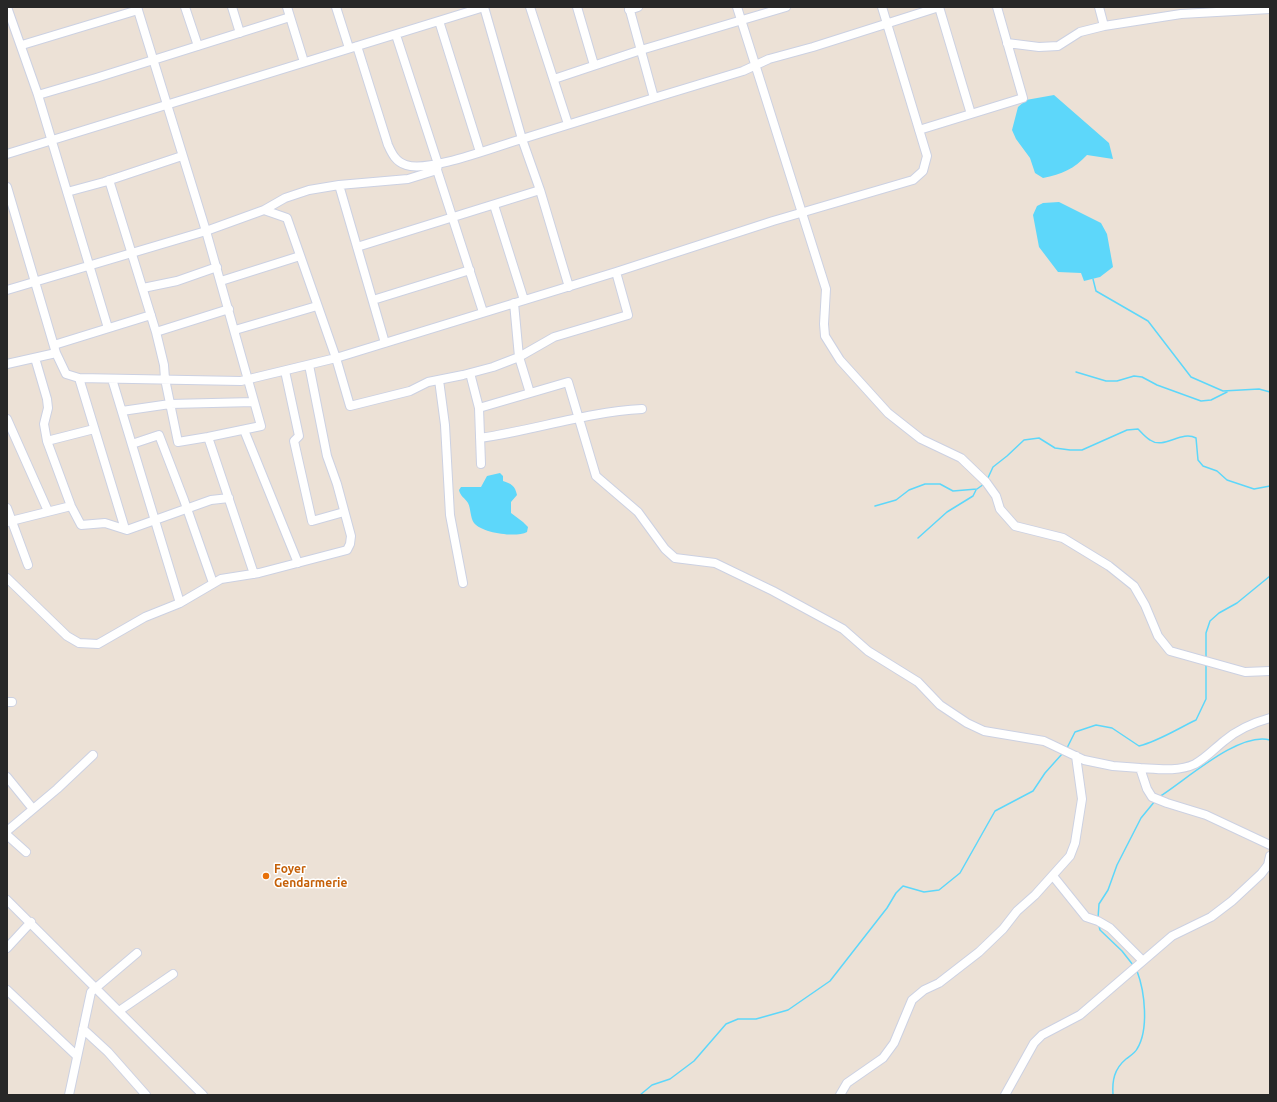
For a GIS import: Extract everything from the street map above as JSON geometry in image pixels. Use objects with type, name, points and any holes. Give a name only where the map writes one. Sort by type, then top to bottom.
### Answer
[{"type":"street","points":[[7,7],[22,45],[38,95],[108,328]]},
{"type":"street","points":[[185,7],[198,46]]},
{"type":"street","points":[[232,7],[240,33]]},
{"type":"street","points":[[287,7],[304,62]]},
{"type":"street","points":[[336,7],[353,47],[388,145],[394,157],[406,165],[438,167]]},
{"type":"street","points":[[7,154],[484,7],[522,139],[540,190],[569,287]]},
{"type":"street","points":[[530,7],[568,124]]},
{"type":"street","points":[[577,7],[594,65]]},
{"type":"street","points":[[737,7],[754,65],[801,213],[810,235],[826,289],[824,324],[825,336],[840,360],[888,413],[921,439],[961,458],[988,483],[996,496],[1000,509],[1015,526],[1062,538],[1109,566],[1134,586],[1145,605],[1158,636],[1170,651],[1245,672],[1270,671]]},
{"type":"street","points":[[554,79],[641,50],[786,7]]},
{"type":"street","points":[[7,187],[55,349],[66,374],[79,378],[249,380],[336,358],[569,287],[801,213],[913,180],[923,171],[927,156],[882,7]]},
{"type":"street","points":[[7,290],[206,231],[264,210],[285,198],[309,190],[339,185],[408,179],[480,152],[743,71],[754,65],[939,7],[971,114]]},
{"type":"street","points":[[918,130],[1023,98],[997,7]]},
{"type":"street","points":[[1099,7],[1104,26]]},
{"type":"street","points":[[22,45],[137,8],[166,106],[217,267],[261,426],[178,442],[165,379],[164,365],[156,332],[110,180]]},
{"type":"street","points":[[632,8],[641,50],[654,98]]},
{"type":"street","points":[[1007,43],[1039,47],[1058,46],[1080,32],[1104,26],[1181,14],[1270,9]]},
{"type":"street","points":[[38,95],[290,17]]},
{"type":"street","points":[[439,21],[480,152]]},
{"type":"street","points":[[396,34],[438,167],[452,219],[483,312]]},
{"type":"street","points":[[67,192],[110,180],[182,156]]},
{"type":"street","points":[[339,185],[385,343]]},
{"type":"street","points":[[357,247],[452,219],[540,190]]},
{"type":"street","points":[[494,205],[524,300]]},
{"type":"street","points":[[264,210],[287,218],[336,358],[350,406],[410,391],[428,382],[470,373],[519,357],[554,337],[628,315],[616,272]]},
{"type":"street","points":[[220,280],[300,256]]},
{"type":"street","points":[[143,288],[177,281],[217,267]]},
{"type":"street","points":[[373,300],[470,270]]},
{"type":"street","points":[[514,303],[519,357],[530,394]]},
{"type":"street","points":[[235,330],[317,306]]},
{"type":"street","points":[[156,332],[229,309]]},
{"type":"street","points":[[7,364],[36,358],[108,328],[151,315]]},
{"type":"street","points":[[36,358],[47,399],[48,408],[44,424],[47,441],[71,506],[81,525],[105,523],[125,529],[187,507],[211,500],[229,498]]},
{"type":"street","points":[[7,578],[67,636],[84,645],[98,644],[145,617],[180,603],[213,583],[227,578],[254,574],[347,550],[350,544],[351,536],[337,484],[327,456],[309,365]]},
{"type":"street","points":[[285,371],[299,436],[294,441],[312,521],[344,512]]},
{"type":"street","points":[[470,373],[479,408],[482,464]]},
{"type":"street","points":[[79,378],[125,529]]},
{"type":"street","points":[[112,379],[180,603]]},
{"type":"street","points":[[440,380],[445,425],[450,515],[463,583]]},
{"type":"street","points":[[479,408],[568,382],[596,476],[638,512],[665,549],[675,558],[715,563],[773,591],[843,629],[868,651],[918,682],[940,705],[967,724],[984,731],[1044,741],[1084,760],[1113,766],[1174,769],[1194,764],[1207,757],[1239,730],[1250,723],[1270,718]]},
{"type":"street","points":[[122,412],[170,404],[254,402]]},
{"type":"street","points":[[480,438],[513,434],[538,426],[579,417],[619,410],[642,409]]},
{"type":"street","points":[[7,419],[48,511]]},
{"type":"street","points":[[47,441],[94,429]]},
{"type":"street","points":[[244,430],[298,563]]},
{"type":"street","points":[[132,444],[159,435],[187,507],[213,583]]},
{"type":"street","points":[[208,437],[254,574]]},
{"type":"street","points":[[9,521],[71,506]]},
{"type":"street","points":[[7,508],[9,521],[28,565]]},
{"type":"street","points":[[7,831],[93,755]]},
{"type":"street","points":[[840,1095],[847,1084],[883,1058],[894,1043],[912,1000],[924,990],[939,983],[978,952],[1003,929],[1017,911],[1053,876],[1070,856],[1075,844],[1082,798],[1076,756]]},
{"type":"street","points":[[1140,768],[1147,790],[1152,796],[1167,803],[1206,815],[1270,845]]},
{"type":"street","points":[[7,777],[33,809]]},
{"type":"street","points":[[7,835],[26,852]]},
{"type":"street","points":[[1005,1095],[1034,1043],[1042,1035],[1080,1015],[1172,936],[1211,917],[1232,901],[1248,888],[1269,864],[1270,856]]},
{"type":"street","points":[[1053,876],[1086,917],[1098,921],[1110,928],[1143,962]]},
{"type":"street","points":[[7,900],[31,922],[95,989],[203,1095]]},
{"type":"street","points":[[7,948],[31,922]]},
{"type":"street","points":[[69,1095],[92,992],[137,953]]},
{"type":"street","points":[[119,1011],[173,974]]},
{"type":"street","points":[[7,990],[77,1056]]},
{"type":"street","points":[[83,1029],[108,1052],[146,1095]]},
{"type":"water","points":[[1054,95],[1109,143],[1113,159],[1087,155],[1072,167],[1056,175],[1043,178],[1035,173],[1030,158],[1016,139],[1012,130],[1018,107],[1026,100]]},
{"type":"water","points":[[1059,202],[1101,223],[1107,234],[1113,267],[1100,277],[1084,281],[1081,273],[1058,272],[1039,247],[1033,215],[1037,206],[1043,203]]},
{"type":"water","points":[[500,473],[503,476],[503,481],[510,484],[515,489],[517,495],[511,502],[511,513],[528,527],[527,532],[515,535],[499,534],[478,527],[473,521],[468,503],[461,495],[459,490],[461,487],[481,487],[487,476]]},
{"type":"waterway","points":[[1093,279],[1096,291],[1148,321],[1191,377],[1223,391],[1259,389],[1270,392]]},
{"type":"waterway","points":[[1076,372],[1106,381],[1117,381],[1134,376],[1142,377],[1157,385],[1201,401],[1211,400],[1227,392]]},
{"type":"waterway","points":[[987,480],[993,467],[1024,440],[1039,438],[1055,448],[1082,450],[1127,430],[1138,429],[1150,440],[1161,443],[1184,436],[1196,438],[1198,460],[1203,466],[1217,471],[1227,480],[1254,489],[1270,486]]},
{"type":"waterway","points":[[875,506],[896,500],[909,490],[925,484],[940,484],[953,491],[977,489],[984,484]]},
{"type":"waterway","points":[[918,538],[947,512],[973,496],[976,490]]},
{"type":"waterway","points":[[1206,659],[1206,633],[1210,621],[1219,613],[1237,603],[1270,576]]},
{"type":"waterway","points":[[1067,748],[1075,732],[1096,725],[1112,728],[1139,746],[1161,738],[1196,720],[1206,699],[1206,664]]},
{"type":"waterway","points":[[1159,797],[1228,750],[1243,743],[1257,739],[1270,740]]},
{"type":"waterway","points":[[640,1095],[652,1085],[670,1079],[694,1061],[726,1024],[738,1019],[756,1019],[788,1010],[830,981],[887,908],[896,893],[903,886],[924,892],[939,890],[960,873],[995,811],[1033,791],[1045,773],[1062,754]]},
{"type":"waterway","points":[[1098,918],[1099,904],[1108,890],[1117,865],[1141,818],[1155,801]]},
{"type":"waterway","points":[[1099,926],[1100,930],[1122,951],[1133,965]]},
{"type":"waterway","points":[[1113,1095],[1113,1085],[1116,1071],[1122,1063],[1134,1053],[1141,1041],[1143,1032],[1144,1000],[1137,971]]},
{"type":"waterway","points":[[592,1095],[600,1095]]},
{"type":"place","name":"Foyer Gendarmerie","points":[[266,876]]}]
